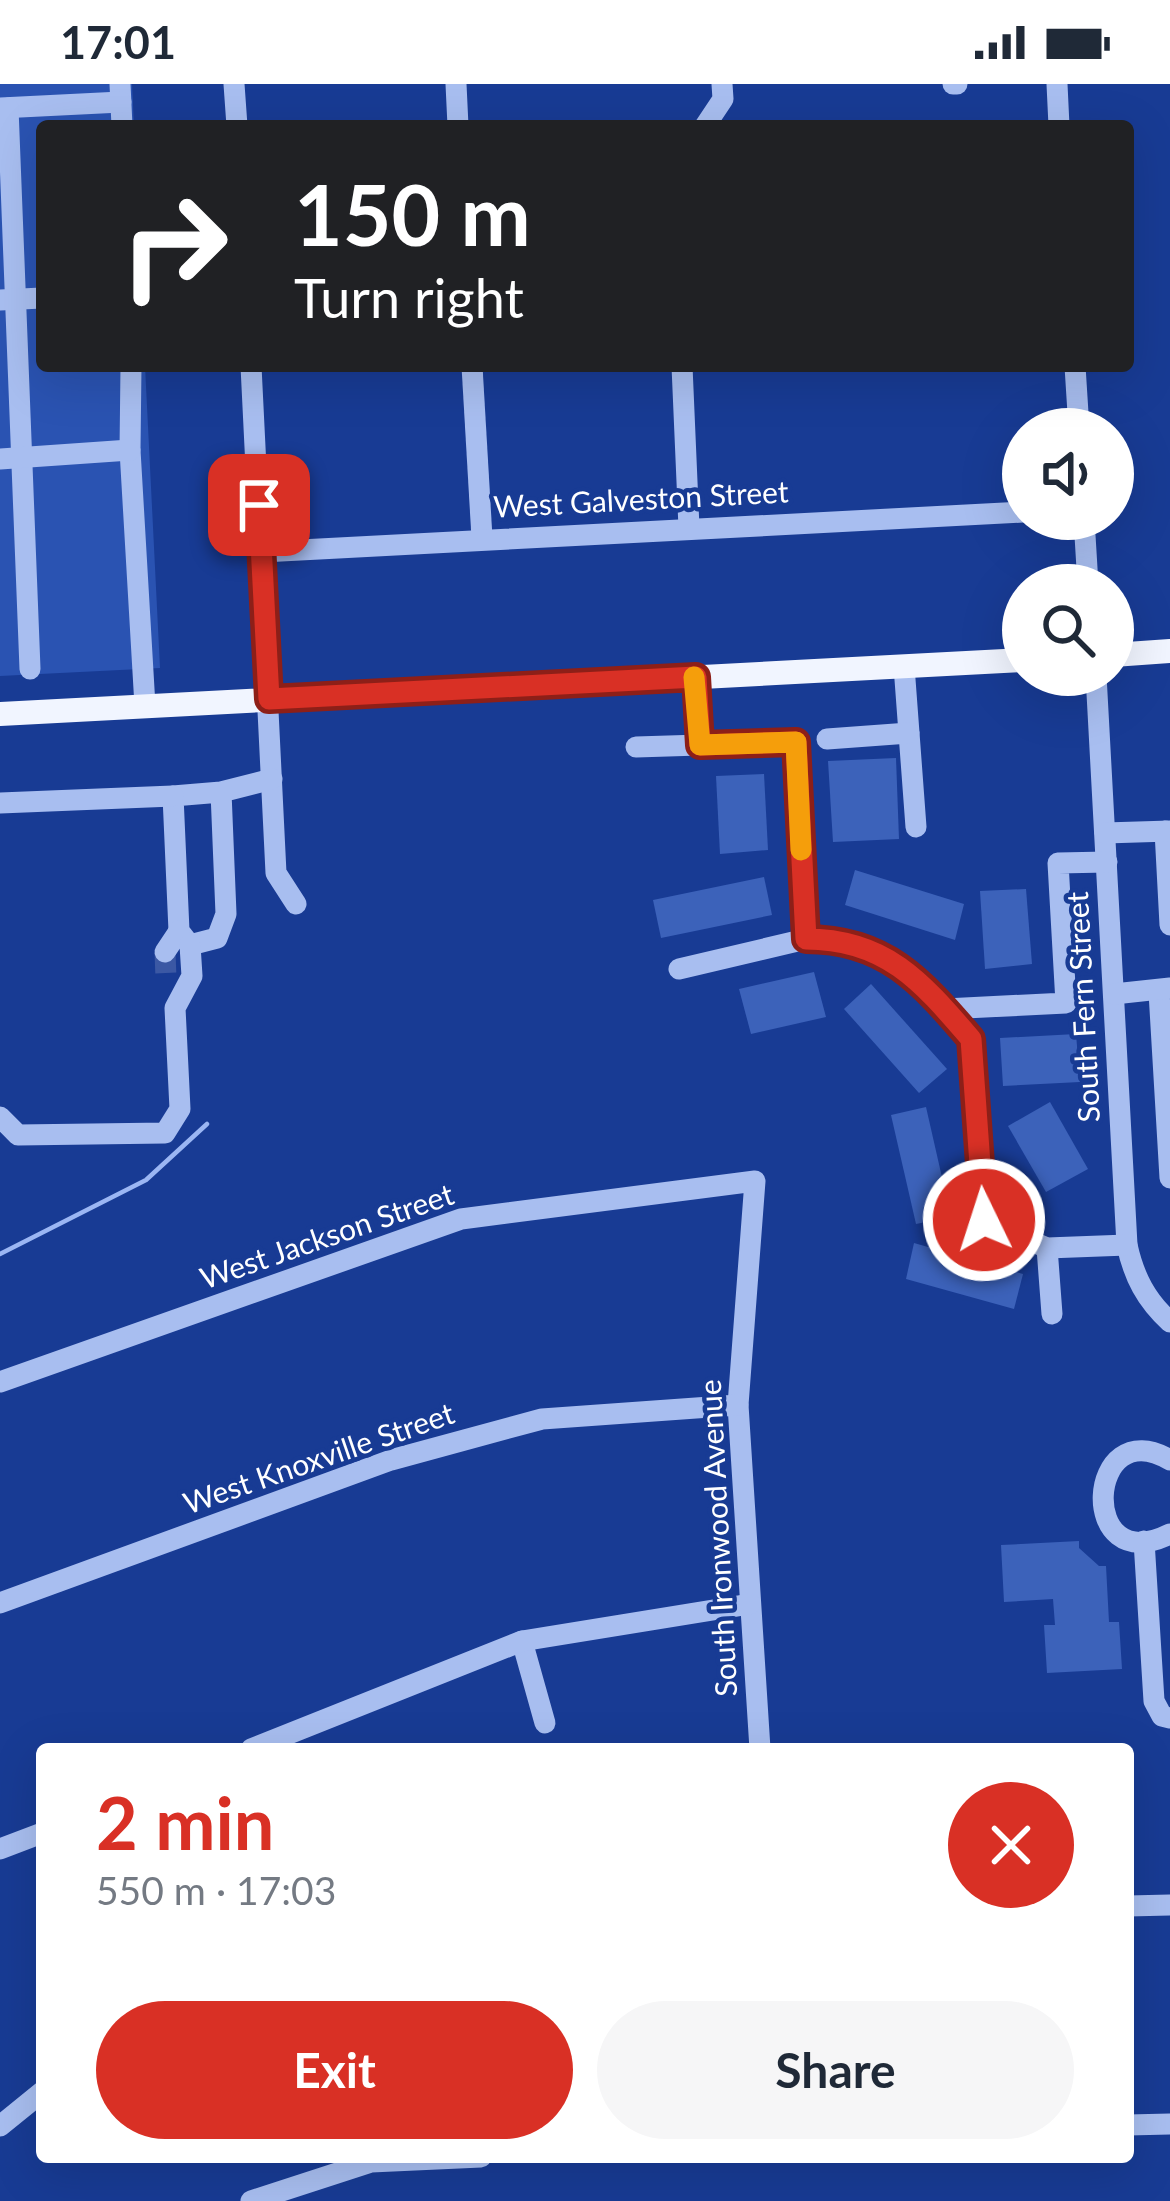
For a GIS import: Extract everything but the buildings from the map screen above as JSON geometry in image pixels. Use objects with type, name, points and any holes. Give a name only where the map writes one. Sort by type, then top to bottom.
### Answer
[{"type":"main road","points":[[1134,654],[1170,651]]},
{"type":"main road","points":[[0,714],[1002,661]]},
{"type":"street","points":[[235,84],[237,120]]},
{"type":"street","points":[[456,84],[458,120]]},
{"type":"street","points":[[709,120],[722,99],[722,84]]},
{"type":"street","points":[[1057,84],[1059,120]]},
{"type":"street","points":[[30,669],[9,458],[4,108],[120,93]]},
{"type":"street","points":[[131,372],[130,450],[145,706]]},
{"type":"street","points":[[251,372],[276,873],[296,904]]},
{"type":"street","points":[[472,372],[482,538]]},
{"type":"street","points":[[682,372],[689,528]]},
{"type":"street","points":[[1075,372],[1078,408]]},
{"type":"street","points":[[9,458],[130,450]]},
{"type":"street","name":"West Galveston Street","points":[[262,552],[1002,513]]},
{"type":"street","points":[[904,666],[916,827]]},
{"type":"street","points":[[696,677],[700,745]]},
{"type":"street","name":"South Fern Street","points":[[1097,696],[1127,1245],[1134,1275],[1155,1309],[1170,1322]]},
{"type":"street","points":[[827,740],[909,733]]},
{"type":"street","points":[[636,747],[796,742],[806,939]]},
{"type":"street","points":[[0,803],[221,792],[272,779]]},
{"type":"street","points":[[165,952],[185,938],[217,938],[226,914],[221,792]]},
{"type":"street","points":[[0,1117],[18,1135],[165,1133],[181,1109],[175,1008],[192,976],[172,796]]},
{"type":"street","points":[[1106,833],[1167,831],[1170,925]]},
{"type":"street","points":[[945,1009],[1066,1003],[1058,863],[1107,862]]},
{"type":"street","points":[[680,969],[806,939],[861,944],[882,953],[971,1039],[984,1220],[1047,1248],[1127,1245]]},
{"type":"street","points":[[166,978],[179,1000]]},
{"type":"street","points":[[1114,994],[1165,990],[1170,1178]]},
{"type":"street","name":"West Jackson Street","points":[[0,1382],[461,1219],[755,1181]]},
{"type":"street","name":"South Ironwood Avenue","points":[[755,1181],[738,1405],[760,1743]]},
{"type":"street","points":[[1047,1248],[1052,1314]]},
{"type":"street","name":"West Knoxville Street","points":[[0,1603],[391,1460],[542,1419],[738,1405]]},
{"type":"street","points":[[1170,1460],[1146,1452],[1131,1454],[1107,1472],[1101,1486],[1105,1517],[1114,1529],[1144,1541],[1170,1534]]},
{"type":"street","points":[[1144,1541],[1154,1701],[1162,1716],[1170,1718]]},
{"type":"street","points":[[266,1743],[522,1641],[750,1604]]},
{"type":"street","points":[[522,1641],[545,1723]]},
{"type":"street","points":[[0,1850],[36,1835]]},
{"type":"street","points":[[1134,1906],[1170,1905]]},
{"type":"street","points":[[0,2126],[36,2097]]},
{"type":"street","points":[[1134,2125],[1170,2124]]},
{"type":"street","points":[[251,2201],[368,2163]]},
{"type":"shaded area","points":[[0,84],[132,84],[134,120],[36,120],[36,372],[145,372],[160,668],[0,676]]},
{"type":"waterway","points":[[0,1254],[146,1180],[207,1124]]},
{"type":"tunnel","points":[[165,952],[166,978]]},
{"type":"slow traffic","points":[[694,677],[700,745],[796,742],[801,850]]},
{"type":"route","points":[[259,505],[269,699],[696,677],[700,745],[796,742],[806,939],[837,939],[882,953],[971,1039],[984,1220]]}]
